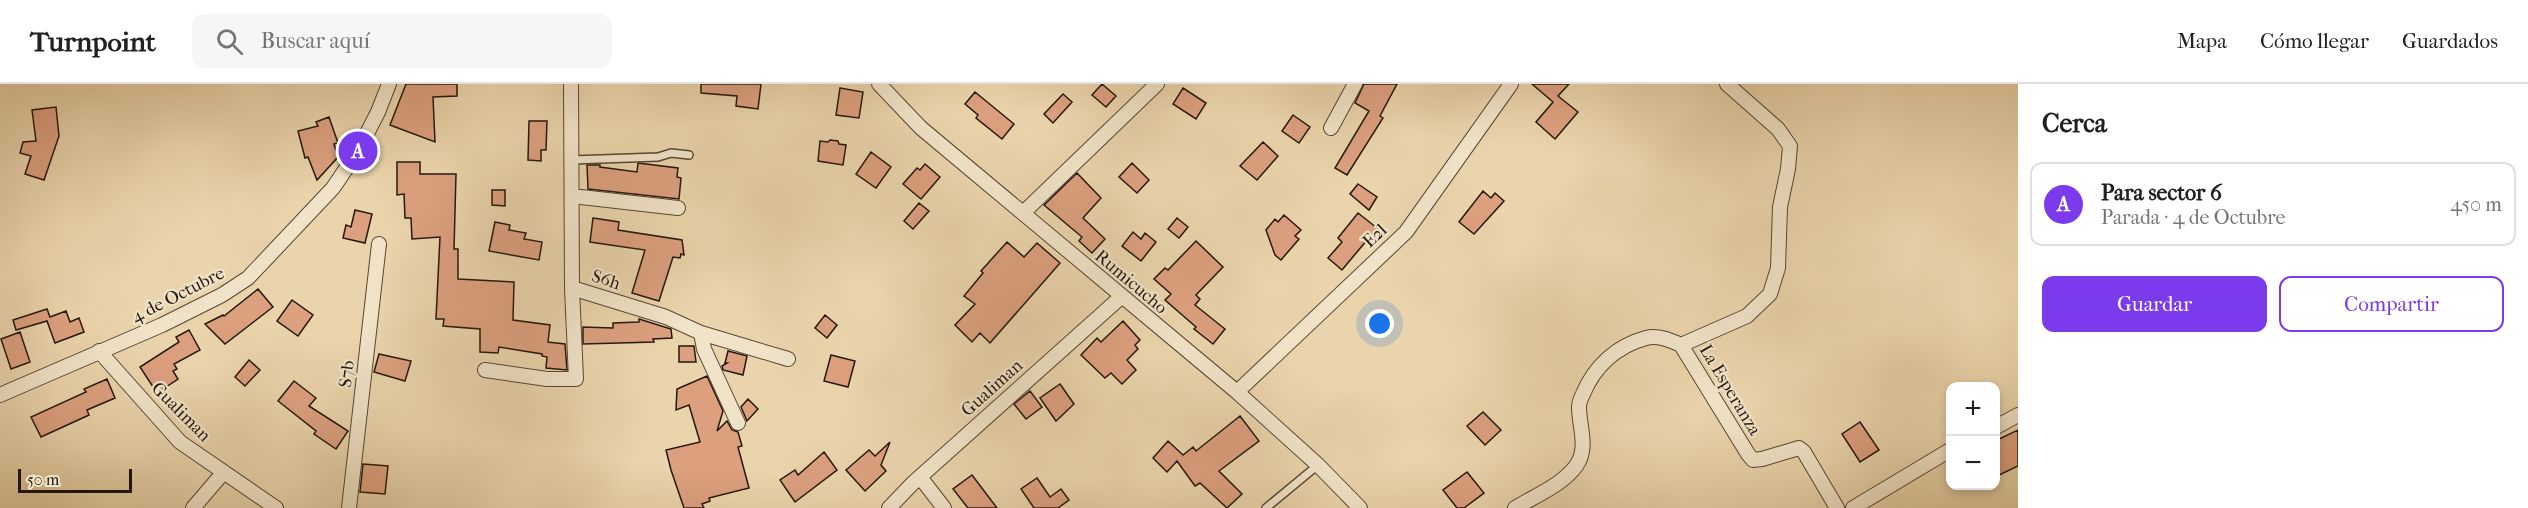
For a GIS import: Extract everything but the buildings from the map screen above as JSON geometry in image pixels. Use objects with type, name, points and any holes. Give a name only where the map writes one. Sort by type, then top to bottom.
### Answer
[{"type":"street","name":"4 de Octubre","points":[[0,395],[162,325],[222,295],[248,278],[333,188],[358,151],[389,84]]},
{"type":"street","name":"S6h","points":[[572,84],[572,288],[666,317],[701,333],[788,359]]},
{"type":"street","name":"Rumicucho","points":[[879,84],[921,128],[1237,392],[1318,465],[1360,508]]},
{"type":"street","points":[[1023,213],[1156,84]]},
{"type":"street","points":[[1331,128],[1355,84]]},
{"type":"street","name":"E2l","points":[[1237,392],[1406,232],[1512,84]]},
{"type":"street","name":"La Esperanza","points":[[1726,84],[1778,129],[1790,147],[1780,207],[1778,268],[1770,294],[1747,316],[1681,345],[1753,460],[1799,448],[1804,452],[1837,508]]},
{"type":"street","points":[[572,196],[678,208]]},
{"type":"street","name":"S7b","points":[[349,508],[379,244]]},
{"type":"street","points":[[485,370],[547,379],[576,379],[572,288]]},
{"type":"street","name":"Gualiman","points":[[889,508],[920,477],[1121,297]]},
{"type":"street","points":[[701,333],[704,349],[738,423]]},
{"type":"street","points":[[1515,508],[1551,486],[1576,465],[1583,442],[1579,406],[1587,384],[1599,366],[1611,355],[1647,338],[1662,337],[1681,345]]},
{"type":"street","name":"Gualiman","points":[[99,351],[180,441],[276,508]]},
{"type":"street","points":[[2000,424],[2018,415]]},
{"type":"street","points":[[1854,508],[1946,452]]},
{"type":"street","points":[[193,508],[223,473]]},
{"type":"street","points":[[920,477],[944,508]]},
{"type":"lane","points":[[572,160],[658,157],[671,153],[689,155]]},
{"type":"lane","points":[[1266,508],[1318,465]]},
{"type":"place","name":"Para sector 6","points":[[358,151]]}]
